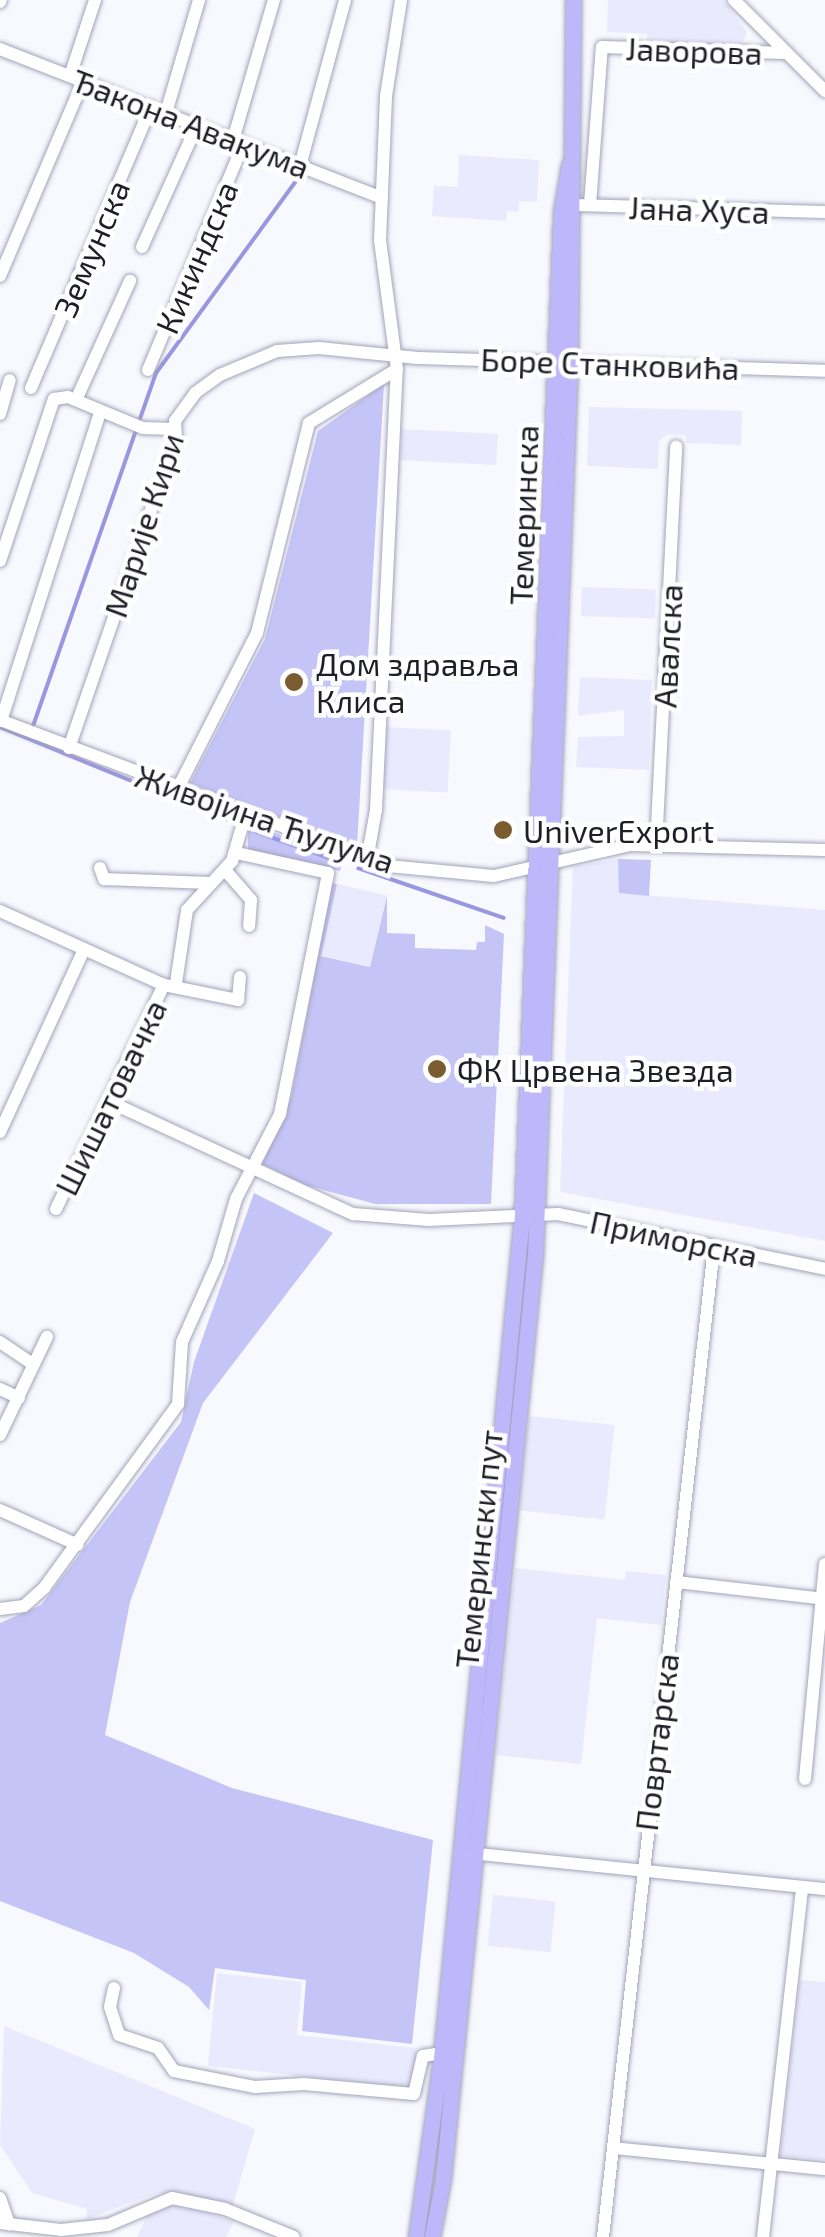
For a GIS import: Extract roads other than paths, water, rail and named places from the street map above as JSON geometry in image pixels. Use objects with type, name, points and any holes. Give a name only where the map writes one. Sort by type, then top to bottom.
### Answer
[{"type":"main road","name":"Темеринска","points":[[544,866],[564,361],[560,213],[569,165],[572,0]]},
{"type":"main road","name":"Темеринска","points":[[564,361],[582,205],[569,165]]},
{"type":"main road","name":"Темерински пут","points":[[432,2237],[530,1214],[544,866]]},
{"type":"main road","name":"Темерински пут","points":[[416,2237],[467,1853]]},
{"type":"street","points":[[0,276],[76,78],[94,0]]},
{"type":"street","points":[[166,114],[199,0]]},
{"type":"street","name":"Кикиндска","points":[[148,370],[238,142],[274,0]]},
{"type":"street","points":[[300,166],[345,0]]},
{"type":"street","points":[[367,860],[376,807],[397,369],[384,286],[386,96],[401,0]]},
{"type":"street","points":[[734,0],[825,92]]},
{"type":"street","points":[[749,52],[755,36],[750,16]]},
{"type":"street","name":"Јаворова","points":[[582,205],[602,47],[786,53]]},
{"type":"street","name":"Ђакона Авакума","points":[[0,48],[382,198]]},
{"type":"street","name":"Земунска","points":[[31,388],[151,108]]},
{"type":"street","points":[[142,247],[197,125]]},
{"type":"street","name":"Јана Хуса","points":[[582,205],[825,212]]},
{"type":"street","points":[[76,400],[130,281]]},
{"type":"street","name":"Марије Кири","points":[[69,748],[174,429],[201,387],[262,356],[319,348],[396,354]]},
{"type":"street","name":"Боре Станковића","points":[[396,354],[825,371]]},
{"type":"street","points":[[177,790],[257,633],[310,423],[397,369]]},
{"type":"street","points":[[0,414],[10,380]]},
{"type":"street","points":[[0,561],[50,405],[56,397],[76,400],[143,428],[174,429]]},
{"type":"street","points":[[1,720],[100,412]]},
{"type":"street","name":"Авалска","points":[[656,846],[676,447]]},
{"type":"street","name":"Живојина Ћулума","points":[[1,720],[367,860],[494,876],[612,847],[825,850]]},
{"type":"street","points":[[0,1609],[34,1598],[78,1545],[178,1404],[182,1342],[286,1091],[328,873],[236,853],[245,816]]},
{"type":"street","name":"Шишатовачка","points":[[56,1209],[170,984],[184,918],[236,853]]},
{"type":"street","points":[[100,868],[104,880],[210,883]]},
{"type":"street","points":[[224,870],[251,900],[249,926]]},
{"type":"street","points":[[0,911],[170,984],[238,1000],[240,977]]},
{"type":"street","points":[[0,1132],[84,950]]},
{"type":"street","name":"Приморска","points":[[108,1102],[332,1207],[377,1218],[530,1214],[825,1269]]},
{"type":"street","name":"Повртарска","points":[[604,2237],[641,1871],[714,1247]]},
{"type":"street","points":[[0,1434],[47,1336]]},
{"type":"street","points":[[0,1342],[33,1364]]},
{"type":"street","points":[[0,1388],[18,1398]]},
{"type":"street","points":[[0,1510],[78,1545]]},
{"type":"street","points":[[804,1779],[825,1564]]},
{"type":"street","points":[[676,1582],[823,1598]]},
{"type":"street","points":[[467,1853],[825,1889]]},
{"type":"street","points":[[763,2237],[802,1887]]},
{"type":"street","points":[[114,1988],[110,2006],[120,2035],[161,2050],[174,2071],[255,2087],[304,2084],[414,2094],[423,2056],[441,2053]]},
{"type":"street","points":[[613,2148],[825,2169]]},
{"type":"street","points":[[0,2198],[4,2224],[104,2231],[172,2198],[224,2209],[294,2237]]},
{"type":"waterway","points":[[33,726],[156,373],[298,178]]},
{"type":"waterway","points":[[0,727],[144,786]]},
{"type":"waterway","points":[[151,789],[238,824]]},
{"type":"waterway","points":[[251,830],[340,862]]},
{"type":"waterway","points":[[358,868],[504,918]]},
{"type":"place","name":"Дом здравља Клиса","points":[[294,682]]},
{"type":"place","name":"UniverExport","points":[[503,830]]},
{"type":"place","name":"ФК Црвена Звезда","points":[[437,1069]]}]
